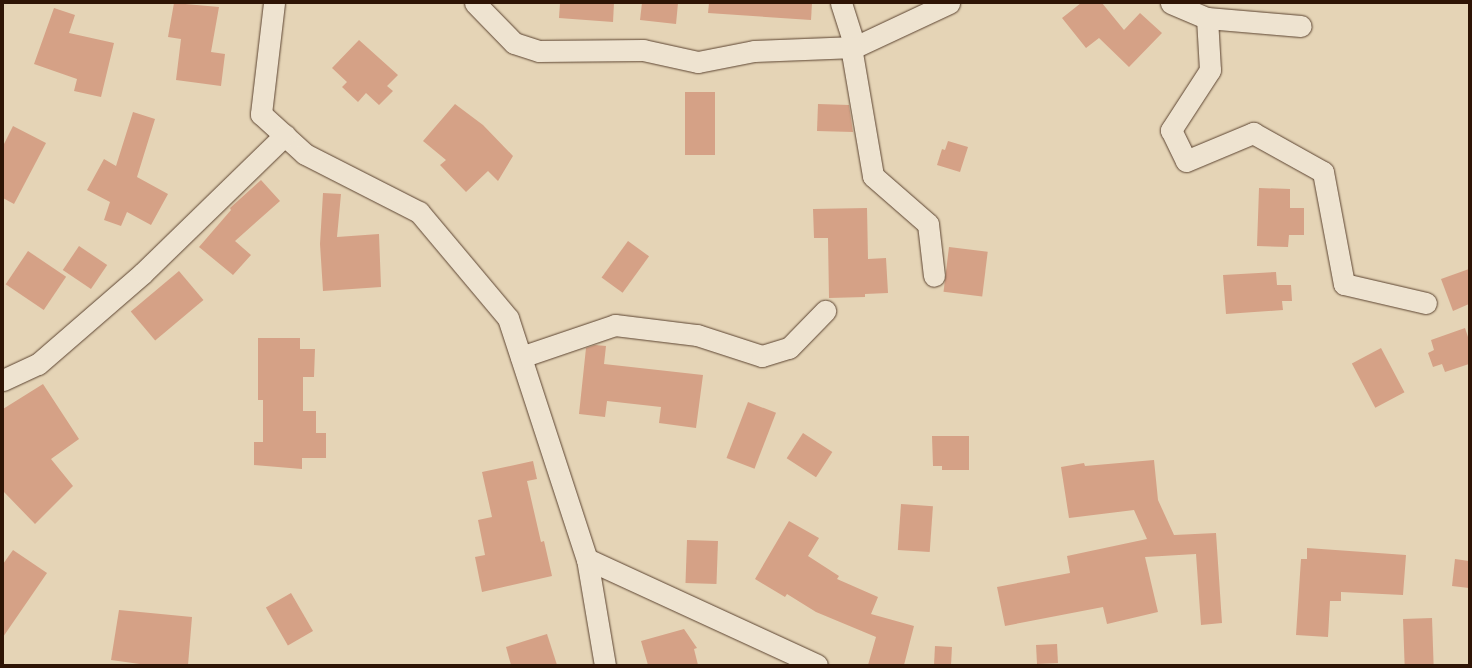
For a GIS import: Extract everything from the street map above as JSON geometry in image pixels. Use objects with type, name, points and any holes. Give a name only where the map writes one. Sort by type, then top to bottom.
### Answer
[{"type":"street","points":[[274,3],[261,114],[305,154],[418,212],[508,318],[587,559],[605,665]]},
{"type":"street","points":[[475,3],[514,43],[539,51],[644,50],[698,62],[754,51],[853,47],[949,3]]},
{"type":"street","points":[[841,3],[853,47],[873,176],[928,224],[934,276]]},
{"type":"street","points":[[1171,3],[1207,18],[1301,26]]},
{"type":"street","points":[[1207,18],[1210,70],[1171,130],[1186,161],[1253,133],[1323,172],[1344,284],[1426,303]]},
{"type":"street","points":[[3,380],[38,364],[143,273],[284,136]]},
{"type":"street","points":[[521,357],[615,325],[697,335],[762,356],[789,348],[825,311]]},
{"type":"street","points":[[587,559],[818,665]]},
{"type":"building","points":[[174,3],[219,7],[211,52],[225,54],[221,86],[176,80],[181,39],[168,37]]},
{"type":"building","points":[[560,3],[614,3],[613,22],[559,18]]},
{"type":"building","points":[[642,3],[678,3],[676,24],[640,20]]},
{"type":"building","points":[[709,3],[812,3],[811,20],[708,13]]},
{"type":"building","points":[[1081,3],[1102,3],[1124,30],[1140,13],[1162,33],[1129,67],[1099,38],[1086,48],[1062,18]]},
{"type":"building","points":[[54,8],[75,15],[69,33],[114,43],[101,97],[74,91],[77,79],[34,64]]},
{"type":"building","points":[[359,40],[398,75],[387,86],[393,91],[379,105],[366,93],[358,102],[342,87],[347,82],[332,68]]},
{"type":"building","points":[[685,92],[715,92],[715,155],[685,155]]},
{"type":"building","points":[[455,104],[483,125],[513,156],[498,181],[488,171],[466,192],[440,165],[446,160],[423,141]]},
{"type":"building","points":[[818,104],[849,105],[853,132],[817,131]]},
{"type":"building","points":[[133,112],[155,119],[137,177],[168,194],[151,225],[127,212],[121,226],[104,220],[110,202],[87,190],[104,159],[116,166]]},
{"type":"building","points":[[13,126],[46,143],[14,204],[3,198],[3,146]]},
{"type":"building","points":[[948,141],[968,147],[960,172],[937,165],[942,149],[945,150]]},
{"type":"building","points":[[261,180],[280,201],[235,241],[251,255],[233,275],[199,247],[231,210],[230,208]]},
{"type":"building","points":[[1259,188],[1290,189],[1290,208],[1304,208],[1304,235],[1289,235],[1288,247],[1257,246]]},
{"type":"building","points":[[323,193],[341,194],[337,237],[379,234],[381,287],[323,291],[320,244]]},
{"type":"building","points":[[867,208],[868,259],[886,258],[888,293],[865,294],[865,297],[829,298],[828,238],[814,238],[813,209]]},
{"type":"building","points":[[628,241],[649,256],[623,293],[602,277]]},
{"type":"building","points":[[79,246],[107,265],[91,289],[63,270]]},
{"type":"building","points":[[949,247],[988,252],[982,296],[944,292]]},
{"type":"building","points":[[28,251],[66,277],[44,310],[6,284]]},
{"type":"building","points":[[1469,269],[1469,304],[1453,311],[1441,279]]},
{"type":"building","points":[[179,271],[203,300],[155,341],[131,311]]},
{"type":"building","points":[[1276,272],[1277,285],[1291,285],[1292,301],[1282,301],[1283,310],[1226,314],[1223,275]]},
{"type":"building","points":[[1465,328],[1469,340],[1469,364],[1445,372],[1442,364],[1433,367],[1428,353],[1434,350],[1431,340]]},
{"type":"building","points":[[258,338],[300,338],[300,349],[315,349],[314,377],[303,377],[303,411],[316,411],[316,433],[326,433],[326,458],[302,458],[302,469],[254,465],[254,442],[263,442],[263,400],[258,400]]},
{"type":"building","points":[[595,345],[606,346],[604,364],[703,375],[696,428],[659,423],[661,407],[607,401],[605,417],[579,414],[586,348]]},
{"type":"building","points":[[1381,348],[1404,392],[1375,408],[1352,363]]},
{"type":"building","points":[[43,384],[79,439],[51,459],[73,486],[35,524],[3,491],[3,409]]},
{"type":"building","points":[[748,402],[776,413],[755,469],[726,458]]},
{"type":"building","points":[[803,433],[832,452],[816,477],[787,458]]},
{"type":"building","points":[[932,436],[969,436],[969,470],[942,470],[942,466],[933,466]]},
{"type":"building","points":[[1154,460],[1158,500],[1174,535],[1216,533],[1222,623],[1201,625],[1196,554],[1145,557],[1158,612],[1107,624],[1103,607],[1005,626],[997,587],[1070,573],[1067,556],[1147,539],[1134,510],[1069,518],[1061,467],[1084,463],[1085,466]]},
{"type":"building","points":[[533,461],[537,479],[527,481],[541,542],[544,541],[552,576],[482,592],[475,557],[485,555],[478,520],[492,517],[482,472]]},
{"type":"building","points":[[901,504],[933,506],[930,552],[898,550]]},
{"type":"building","points":[[789,521],[819,538],[808,556],[839,576],[837,579],[878,597],[871,614],[914,626],[904,665],[868,665],[876,637],[816,612],[787,594],[785,597],[755,579]]},
{"type":"building","points":[[687,540],[718,541],[716,584],[685,583]]},
{"type":"building","points":[[1307,548],[1406,555],[1403,595],[1341,592],[1341,601],[1330,601],[1328,637],[1296,635],[1301,559],[1307,559]]},
{"type":"building","points":[[13,550],[47,573],[3,637],[3,564]]},
{"type":"building","points":[[1455,559],[1469,561],[1469,588],[1452,586]]},
{"type":"building","points":[[291,593],[313,631],[288,646],[266,608]]},
{"type":"building","points":[[119,610],[192,617],[188,665],[147,665],[111,660]]},
{"type":"building","points":[[1432,618],[1434,665],[1405,665],[1403,619]]},
{"type":"building","points":[[684,629],[697,648],[694,649],[698,665],[648,665],[641,641]]},
{"type":"building","points":[[547,634],[557,665],[511,665],[506,647]]},
{"type":"building","points":[[1057,644],[1058,663],[1037,664],[1036,645]]},
{"type":"building","points":[[935,646],[952,647],[951,665],[934,665]]}]
